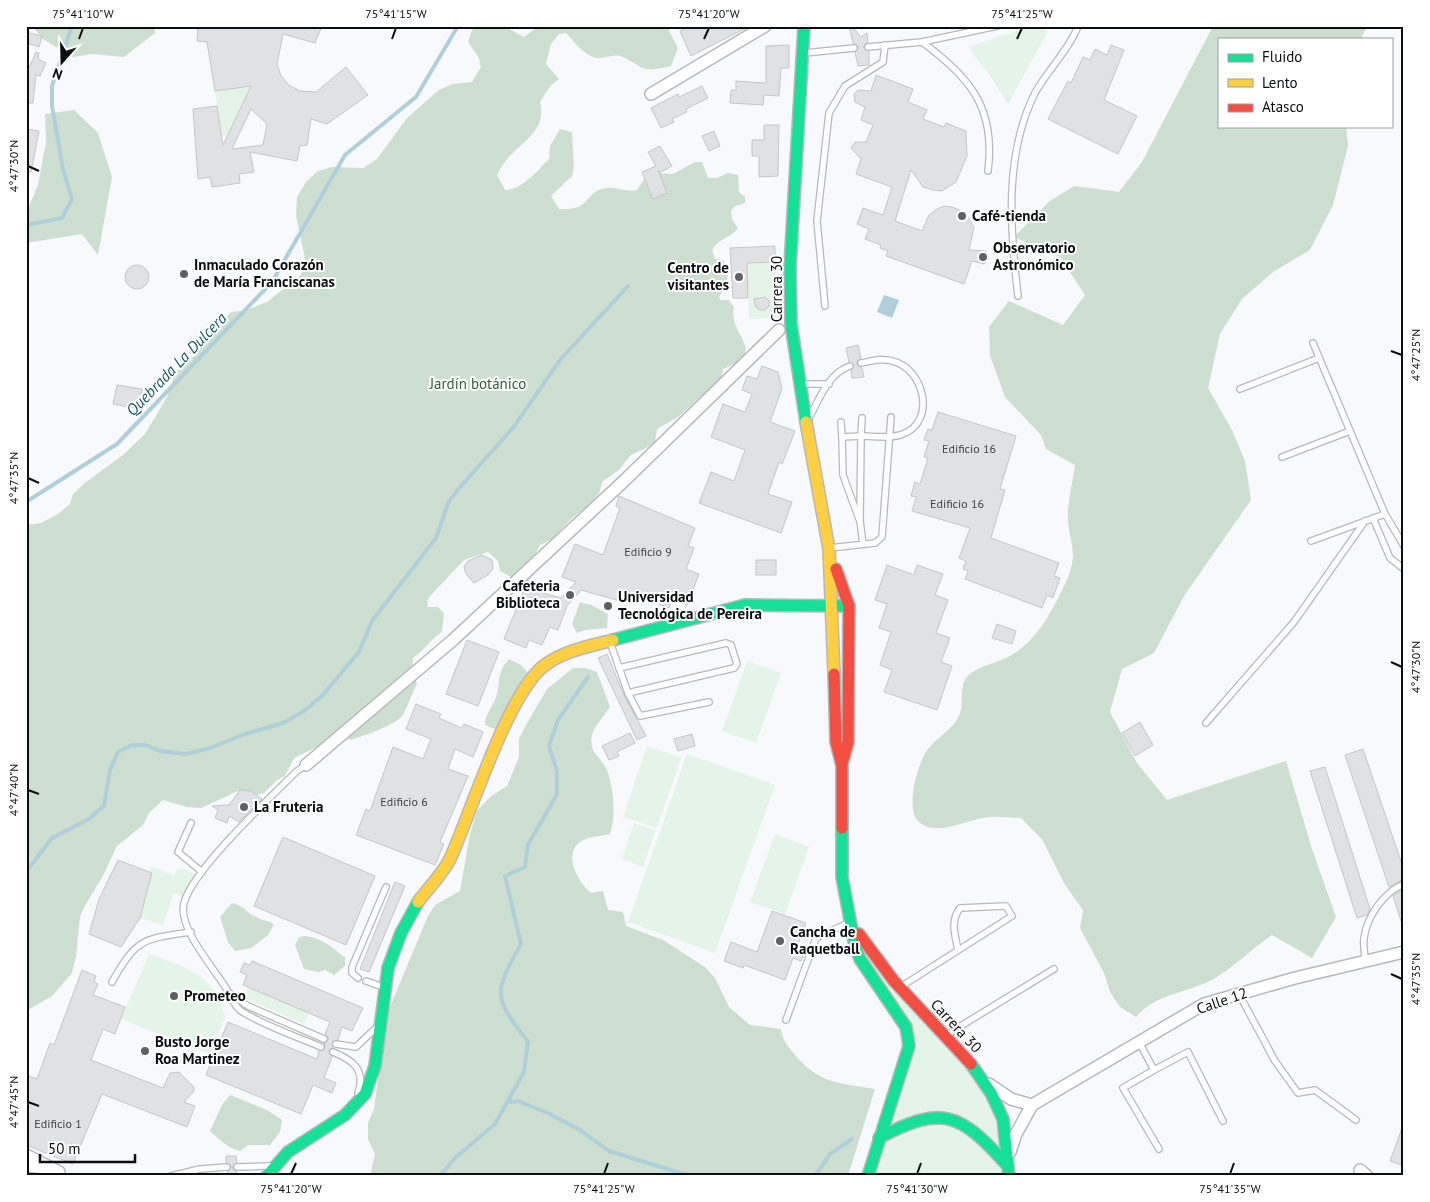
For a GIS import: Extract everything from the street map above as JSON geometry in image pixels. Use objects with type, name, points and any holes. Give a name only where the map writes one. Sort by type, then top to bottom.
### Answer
[{"type":"street","points":[[651,94],[765,26]]},
{"type":"street","name":"Carrera 30","points":[[804,26],[790,267],[791,324],[799,384],[829,548],[833,608],[836,742],[842,766]]},
{"type":"street","points":[[306,765],[453,640],[629,476],[778,330]]},
{"type":"street","name":"Carrera 30","points":[[829,548],[848,606],[848,742],[842,766],[842,877],[847,908],[855,946],[860,959],[878,988],[896,1011],[906,1027],[909,1037],[909,1046],[868,1175]]},
{"type":"street","points":[[270,1171],[305,1139],[353,1108],[370,1084],[380,1024],[383,987],[399,935],[421,899],[450,861],[504,730],[523,690],[533,676],[559,656],[609,640],[745,605],[774,604],[833,608],[848,606]]},
{"type":"street","name":"Carrera 30","points":[[851,921],[874,958],[899,988],[980,1075],[1004,1121],[1008,1171]]},
{"type":"street","name":"Calle 12","points":[[1032,1105],[1204,1004],[1404,952]]},
{"type":"street","points":[[980,1075],[1011,1100],[1032,1105],[1016,1134],[1008,1171]]},
{"type":"street","points":[[879,1138],[914,1120],[945,1117],[974,1130],[1008,1171]]},
{"type":"street","points":[[26,1155],[59,1172],[46,1168],[26,1166]]},
{"type":"lane","points":[[868,47],[922,42],[997,26]]},
{"type":"lane","points":[[1018,296],[1011,238],[1010,208],[1022,128],[1035,93],[1078,26]]},
{"type":"lane","points":[[922,42],[961,73],[981,104],[990,136],[988,171]]},
{"type":"lane","points":[[826,306],[817,221],[829,113],[845,86],[883,62],[885,45]]},
{"type":"lane","points":[[802,54],[854,48]]},
{"type":"lane","points":[[1313,343],[1385,514],[1404,546]]},
{"type":"lane","points":[[1240,390],[1319,358]]},
{"type":"lane","points":[[842,437],[901,435],[909,431],[918,420],[923,402],[920,385],[910,370],[898,363],[877,360],[862,363]]},
{"type":"lane","points":[[806,425],[828,384],[840,370],[850,366]]},
{"type":"lane","points":[[799,384],[828,384]]},
{"type":"lane","points":[[829,548],[878,541],[883,533],[891,416]]},
{"type":"lane","points":[[862,418],[860,521],[863,544]]},
{"type":"lane","points":[[841,422],[843,475],[852,504],[860,521]]},
{"type":"lane","points":[[1282,457],[1350,431]]},
{"type":"lane","points":[[1311,541],[1385,514]]},
{"type":"lane","points":[[1373,518],[1390,558],[1404,569]]},
{"type":"lane","points":[[1206,723],[1294,622],[1365,521]]},
{"type":"lane","points":[[609,640],[628,693],[637,712],[644,716],[709,702]]},
{"type":"lane","points":[[619,668],[726,643],[731,645],[737,664],[734,668],[628,693]]},
{"type":"lane","points":[[306,765],[246,823],[202,872],[184,902],[183,913],[208,963],[229,993],[236,1007],[242,1012],[321,1047]]},
{"type":"lane","points":[[191,823],[178,852],[202,872]]},
{"type":"lane","points":[[1365,962],[1364,938],[1372,914],[1391,889],[1404,884]]},
{"type":"lane","points":[[358,978],[353,975],[351,970],[386,887]]},
{"type":"lane","points":[[899,988],[1012,916],[1006,906],[960,908],[954,916],[953,924],[958,950]]},
{"type":"lane","points":[[786,1020],[816,938],[851,921]]},
{"type":"lane","points":[[112,982],[126,958],[139,944],[150,939],[191,932]]},
{"type":"lane","points":[[945,1036],[1054,968]]},
{"type":"lane","points":[[366,981],[383,987]]},
{"type":"lane","points":[[229,993],[248,1006],[324,1039]]},
{"type":"lane","points":[[1239,994],[1275,1060],[1298,1093],[1315,1090],[1356,1120]]},
{"type":"lane","points":[[336,1044],[356,1047],[380,1024]]},
{"type":"lane","points":[[1139,1042],[1154,1070]]},
{"type":"lane","points":[[333,1052],[352,1061],[360,1073],[360,1085],[353,1108]]},
{"type":"lane","points":[[1159,1149],[1123,1088],[1188,1052],[1223,1121]]},
{"type":"lane","points":[[171,1176],[200,1169],[227,1167]]},
{"type":"lane","points":[[237,1167],[270,1171]]},
{"type":"green space","points":[[32,26],[154,26],[155,33],[124,57],[92,54],[73,57],[43,39]]},
{"type":"green space","name":"Jardín botánico","points":[[478,26],[505,27],[524,37],[539,26],[672,26],[669,31],[678,48],[671,66],[653,69],[642,68],[620,56],[596,58],[587,54],[566,33],[559,34],[551,44],[546,64],[559,79],[550,86],[540,102],[541,114],[539,124],[534,133],[510,156],[497,175],[505,190],[517,187],[523,183],[549,159],[550,146],[560,129],[572,132],[574,166],[572,176],[551,196],[559,209],[569,209],[582,205],[596,191],[606,188],[628,191],[637,190],[645,178],[657,173],[673,174],[695,162],[702,162],[708,178],[717,178],[728,173],[738,175],[739,192],[745,197],[745,203],[735,206],[731,211],[732,219],[738,228],[718,242],[712,250],[715,259],[723,260],[727,270],[725,288],[719,297],[720,300],[729,300],[734,307],[733,317],[746,349],[744,356],[723,369],[721,382],[700,397],[678,417],[657,429],[655,442],[631,455],[619,470],[603,481],[599,493],[590,505],[572,518],[552,539],[540,545],[531,562],[513,578],[500,571],[498,561],[488,552],[464,560],[427,601],[428,607],[438,607],[444,613],[442,632],[413,658],[412,670],[417,684],[404,714],[393,723],[351,740],[340,736],[294,758],[285,776],[277,780],[264,793],[256,795],[240,790],[201,808],[187,807],[163,800],[149,813],[143,825],[117,846],[103,876],[84,907],[80,917],[76,956],[72,973],[52,996],[26,1011],[26,525],[41,523],[58,514],[70,504],[73,494],[86,482],[123,455],[145,434],[167,397],[175,373],[196,354],[213,330],[231,312],[247,310],[267,302],[301,275],[306,263],[296,216],[297,197],[306,182],[318,171],[332,167],[363,168],[377,159],[407,118],[439,90],[453,84],[472,82],[481,67],[479,58],[468,42],[472,30]]},
{"type":"green space","points":[[1031,26],[1044,26],[1047,33],[1008,104],[993,80],[968,47]]},
{"type":"green space","points":[[1213,26],[1367,26],[1361,38],[1218,38],[1218,128],[1346,128],[1348,146],[1333,205],[1310,250],[1273,272],[1242,299],[1220,334],[1208,388],[1232,430],[1245,461],[1251,500],[1184,596],[1154,653],[1122,669],[1110,712],[1137,763],[1167,800],[1286,761],[1312,849],[1336,917],[1312,958],[1272,935],[1217,977],[1206,983],[1163,998],[1144,1009],[1136,1017],[1120,1007],[1110,992],[1104,973],[1080,928],[1083,910],[1065,885],[1042,839],[1021,818],[990,817],[945,828],[928,827],[920,823],[915,817],[913,798],[916,776],[924,756],[931,745],[953,725],[959,716],[962,706],[964,681],[979,668],[1015,653],[1033,637],[1054,606],[1070,572],[1072,562],[1073,553],[1068,510],[1075,465],[1046,449],[1041,435],[1005,397],[990,356],[989,327],[1009,301],[1063,325],[1085,295],[1060,257],[1014,237],[1050,201],[1074,186],[1119,192],[1142,162]]},
{"type":"green space","points":[[259,85],[248,91],[228,135],[222,136],[215,91]]},
{"type":"green space","points":[[74,110],[98,133],[112,177],[98,255],[82,234],[26,243],[26,214],[38,185],[46,142],[45,114]]},
{"type":"green space","points":[[775,262],[778,318],[749,319],[747,263]]},
{"type":"green space","points":[[580,602],[591,605],[608,614],[607,628],[585,630],[577,633],[572,624]]},
{"type":"green space","points":[[509,659],[521,665],[528,673],[497,730],[485,725],[485,721],[497,694],[502,669]]},
{"type":"green space","points":[[747,661],[781,673],[756,743],[722,731]]},
{"type":"green space","points":[[573,668],[585,668],[597,672],[610,707],[594,729],[591,739],[593,750],[608,773],[614,804],[610,834],[586,839],[578,844],[574,850],[572,857],[576,873],[591,893],[603,891],[608,910],[623,912],[626,926],[663,940],[705,967],[715,978],[729,1007],[750,1025],[781,1029],[788,1046],[804,1065],[813,1072],[831,1081],[875,1089],[848,1176],[370,1176],[375,1154],[368,1139],[368,1123],[374,1109],[387,1014],[428,916],[435,905],[460,891],[470,834],[477,811],[490,797],[507,786],[519,757],[519,739],[526,725],[547,689]]},
{"type":"green space","points":[[647,746],[681,758],[657,828],[623,817]]},
{"type":"green space","points":[[687,754],[775,785],[715,953],[628,922]]},
{"type":"green space","points":[[634,823],[656,830],[643,867],[622,859]]},
{"type":"green space","points":[[775,834],[809,847],[785,914],[750,902]]},
{"type":"green space","points":[[151,867],[174,875],[181,868],[197,875],[185,898],[174,893],[163,925],[140,918],[152,873],[149,872]]},
{"type":"green space","points":[[232,903],[274,925],[268,935],[251,948],[235,951],[228,942],[220,917]]},
{"type":"green space","points":[[306,936],[323,941],[332,947],[345,958],[345,966],[334,975],[325,970],[319,972],[304,969],[295,945],[299,937]]},
{"type":"green space","points":[[864,943],[997,1106],[1009,1176],[868,1176],[909,1046]]},
{"type":"green space","points":[[149,954],[187,968],[206,981],[214,991],[225,1017],[210,1054],[121,1019]]},
{"type":"green space","points":[[248,987],[309,1013],[304,1024],[244,998]]},
{"type":"green space","points":[[230,1095],[267,1110],[282,1120],[280,1132],[270,1145],[248,1145],[240,1151],[228,1146],[210,1131],[222,1105]]},
{"type":"water","points":[[884,295],[899,300],[892,318],[877,312]]},
{"type":"building","points":[[198,26],[322,26],[315,43],[283,34],[277,64],[281,76],[289,85],[300,91],[316,92],[346,67],[368,95],[327,124],[311,119],[307,145],[300,146],[297,161],[250,152],[254,172],[239,174],[240,183],[212,187],[210,177],[198,179],[193,109],[217,106],[223,145],[251,86],[215,91],[207,42],[197,41]],"holes":[[[251,109],[267,124],[263,145],[232,149]]]},
{"type":"building","points":[[690,26],[750,26],[691,56],[680,31]]},
{"type":"building","points":[[849,26],[852,26],[861,37],[867,33],[868,42],[863,47],[869,52],[869,65],[858,66],[855,52],[859,47],[853,43]]},
{"type":"building","points":[[26,32],[42,36],[39,47],[26,43]]},
{"type":"building","points":[[789,45],[789,68],[781,68],[779,96],[764,95],[763,105],[730,103],[731,90],[736,90],[736,81],[766,83],[766,46]]},
{"type":"building","points":[[1111,45],[1124,50],[1104,100],[1137,116],[1118,154],[1048,119],[1068,81],[1071,83],[1083,57],[1090,60],[1095,49],[1107,55]]},
{"type":"building","points":[[36,52],[39,53],[38,59],[46,63],[40,76],[36,75],[33,103],[26,103],[26,75]]},
{"type":"building","points":[[876,75],[913,89],[908,102],[927,110],[923,119],[944,127],[946,123],[966,131],[967,156],[956,182],[942,191],[933,190],[923,187],[911,170],[895,221],[922,231],[929,215],[937,209],[944,206],[965,212],[974,227],[969,250],[986,251],[989,259],[984,264],[972,261],[964,284],[886,256],[888,251],[880,248],[881,245],[865,239],[869,229],[857,224],[863,208],[883,215],[892,187],[856,174],[861,159],[851,148],[855,142],[866,142],[873,125],[861,120],[865,107],[855,102],[854,94],[858,90],[871,91]]},
{"type":"building","points":[[702,86],[708,98],[686,109],[687,112],[672,119],[674,122],[661,128],[651,108],[678,94],[679,97]]},
{"type":"building","points":[[764,125],[779,125],[778,176],[759,177],[759,156],[752,156],[752,140],[764,140]]},
{"type":"building","points":[[26,129],[39,131],[31,172],[26,172]]},
{"type":"building","points":[[714,131],[720,146],[709,151],[702,136]]},
{"type":"building","points":[[660,146],[672,166],[659,173],[667,193],[653,199],[642,172],[656,166],[648,152]]},
{"type":"building","name":"Centro de visitantes","points":[[775,246],[775,262],[747,263],[748,298],[733,298],[730,248]]},
{"type":"building","points":[[137,265],[142,266],[148,272],[148,282],[142,288],[137,289],[132,288],[126,282],[125,277],[126,272],[132,266]]},
{"type":"building","points":[[765,297],[769,301],[769,306],[765,310],[760,310],[756,307],[754,299]]},
{"type":"building","points":[[858,345],[861,358],[856,363],[862,368],[864,377],[852,378],[851,371],[854,365],[849,362],[846,348]]},
{"type":"building","points":[[762,366],[778,372],[782,389],[770,422],[795,431],[782,464],[779,462],[768,494],[792,502],[781,533],[699,503],[711,472],[734,481],[745,450],[711,437],[723,404],[745,412],[752,394],[742,390],[747,376],[757,379]]},
{"type":"building","points":[[117,385],[142,389],[139,409],[113,404]]},
{"type":"building","points":[[938,412],[1016,436],[1000,489],[1005,490],[991,538],[1059,563],[1054,576],[1060,578],[1053,598],[1047,595],[1042,608],[965,579],[968,571],[963,569],[966,561],[959,558],[970,528],[912,511],[916,497],[911,496],[915,482],[920,484],[928,458],[924,457],[929,441],[924,440],[928,429],[932,430]]},
{"type":"building","points":[[619,496],[695,528],[688,546],[694,548],[686,569],[699,574],[687,605],[673,599],[669,608],[624,591],[620,601],[581,590],[567,606],[558,630],[550,627],[542,645],[529,640],[526,648],[504,639],[528,580],[545,587],[543,593],[561,598],[576,582],[562,577],[575,544],[603,555],[620,508],[616,506]]},
{"type":"building","points":[[482,555],[492,560],[493,569],[488,575],[474,583],[466,574],[464,567],[468,561]]},
{"type":"building","points":[[756,560],[776,560],[776,575],[756,575]]},
{"type":"building","points":[[887,565],[914,575],[917,565],[943,574],[935,595],[948,600],[936,633],[950,638],[941,662],[952,666],[937,710],[884,692],[892,670],[880,665],[891,632],[879,628],[887,604],[875,600]]},
{"type":"building","points":[[997,624],[1016,631],[1012,644],[992,638]]},
{"type":"building","points":[[467,640],[499,652],[478,706],[446,694]]},
{"type":"building","points":[[607,654],[624,695],[646,736],[637,740],[598,658]]},
{"type":"building","points":[[416,704],[441,714],[439,718],[462,728],[464,724],[483,732],[473,757],[455,749],[448,769],[468,776],[440,842],[444,844],[435,865],[356,835],[366,809],[370,811],[393,747],[423,759],[431,739],[406,729]]},
{"type":"building","points":[[1140,722],[1153,745],[1135,756],[1122,733]]},
{"type":"building","points":[[630,733],[635,743],[617,752],[619,756],[609,760],[602,746]]},
{"type":"building","points":[[692,734],[695,746],[678,751],[674,739]]},
{"type":"building","points":[[1363,749],[1404,870],[1404,879],[1389,887],[1345,755]]},
{"type":"building","points":[[1325,767],[1370,909],[1367,915],[1357,918],[1310,771]]},
{"type":"building","name":"La Fruteria","points":[[240,790],[251,791],[262,799],[239,822],[229,816],[227,823],[215,818],[218,810],[212,806],[229,805]]},
{"type":"building","points":[[283,837],[375,876],[346,945],[254,906]]},
{"type":"building","points":[[118,860],[152,873],[140,918],[121,947],[89,934],[99,899]]},
{"type":"building","points":[[395,882],[405,886],[369,972],[360,969]]},
{"type":"building","points":[[1404,889],[1404,924],[1402,924],[1393,896]]},
{"type":"building","name":"Cancha de Raquetball","points":[[772,911],[806,923],[797,947],[805,950],[801,961],[793,958],[785,980],[744,965],[743,968],[724,961],[731,942],[757,952]]},
{"type":"building","points":[[252,961],[363,1008],[352,1031],[342,1027],[338,1040],[333,1041],[333,1047],[329,1051],[332,1057],[324,1078],[336,1083],[332,1093],[313,1085],[301,1114],[206,1075],[228,1022],[317,1059],[319,1051],[325,1048],[324,1044],[329,1039],[325,1034],[330,1022],[243,985],[247,975],[240,972],[244,963],[250,965]]},
{"type":"building","points":[[82,970],[96,976],[94,982],[98,984],[93,995],[125,1007],[115,1034],[103,1029],[91,1060],[163,1088],[170,1073],[179,1072],[194,1087],[194,1091],[184,1102],[195,1106],[187,1127],[102,1094],[73,1164],[26,1145],[26,1075],[37,1079],[50,1043],[54,1045]]},
{"type":"building","points":[[1402,1128],[1404,1128],[1404,1166],[1390,1161]]},
{"type":"building","points":[[226,1156],[236,1156],[237,1162],[232,1168],[237,1172],[237,1176],[227,1176],[227,1172],[232,1167],[226,1162]]},
{"type":"waterway","points":[[26,225],[62,218],[72,199],[63,169],[52,106],[52,86],[72,26]]},
{"type":"waterway","name":"Quebrada La Dulcera","points":[[26,502],[117,444],[272,282],[345,155],[416,97],[458,26]]},
{"type":"waterway","points":[[26,872],[52,838],[89,819],[104,806],[110,770],[118,752],[132,745],[145,745],[160,751],[185,754],[210,748],[245,734],[283,723],[304,711],[322,696],[359,652],[372,621],[436,538],[448,503],[513,428],[560,360],[628,286]]},
{"type":"waterway","name":"Quebrada La Dulcera","points":[[440,1176],[455,1158],[495,1124],[524,1072],[528,1042],[504,1007],[501,995],[502,983],[521,944],[505,876],[525,867],[528,845],[557,794],[557,771],[549,746],[558,720],[588,677]]},
{"type":"waterway","points":[[508,1102],[518,1101],[548,1113],[580,1130],[609,1151],[690,1176]]},
{"type":"waterway","points":[[815,1176],[830,1154],[852,1139]]},
{"type":"traffic: fast","points":[[804,26],[790,267],[791,324],[806,422]]},
{"type":"traffic: fast","points":[[613,640],[745,605],[849,606]]},
{"type":"traffic: fast","points":[[842,828],[842,877],[855,946],[860,959],[906,1027],[909,1046],[868,1176]]},
{"type":"traffic: fast","points":[[267,1176],[288,1152],[345,1115],[365,1094],[375,1066],[388,968],[401,933],[418,902]]},
{"type":"traffic: fast","points":[[971,1064],[991,1093],[1003,1119],[1009,1176]]},
{"type":"traffic: fast","points":[[879,1138],[901,1127],[919,1121],[935,1118],[949,1119],[963,1125],[976,1134],[1007,1165]]},
{"type":"traffic: slow","points":[[806,422],[829,549],[834,674]]},
{"type":"traffic: slow","points":[[418,902],[447,865],[504,726],[531,679],[545,665],[561,656],[578,649],[613,640]]},
{"type":"traffic: jam","points":[[836,569],[849,606],[848,742],[842,764]]},
{"type":"traffic: jam","points":[[834,674],[836,742],[842,766],[842,828]]},
{"type":"traffic: jam","points":[[859,934],[894,981],[971,1064]]},
{"type":"place","name":"Café-tienda","points":[[962,216]]},
{"type":"place","name":"Observatorio Astronómico","points":[[983,257]]},
{"type":"place","name":"Inmaculado Corazón de María Franciscanas","points":[[184,274]]},
{"type":"place","name":"Centro de visitantes","points":[[739,277]]},
{"type":"place","name":"Cafeteria Biblioteca","points":[[570,595]]},
{"type":"place","name":"Universidad Tecnológica de Pereira","points":[[608,606]]},
{"type":"place","name":"La Fruteria","points":[[244,807]]},
{"type":"place","name":"Cancha de Raquetball","points":[[780,941]]},
{"type":"place","name":"Prometeo","points":[[174,996]]},
{"type":"place","name":"Busto Jorge Roa Martinez","points":[[145,1051]]}]
